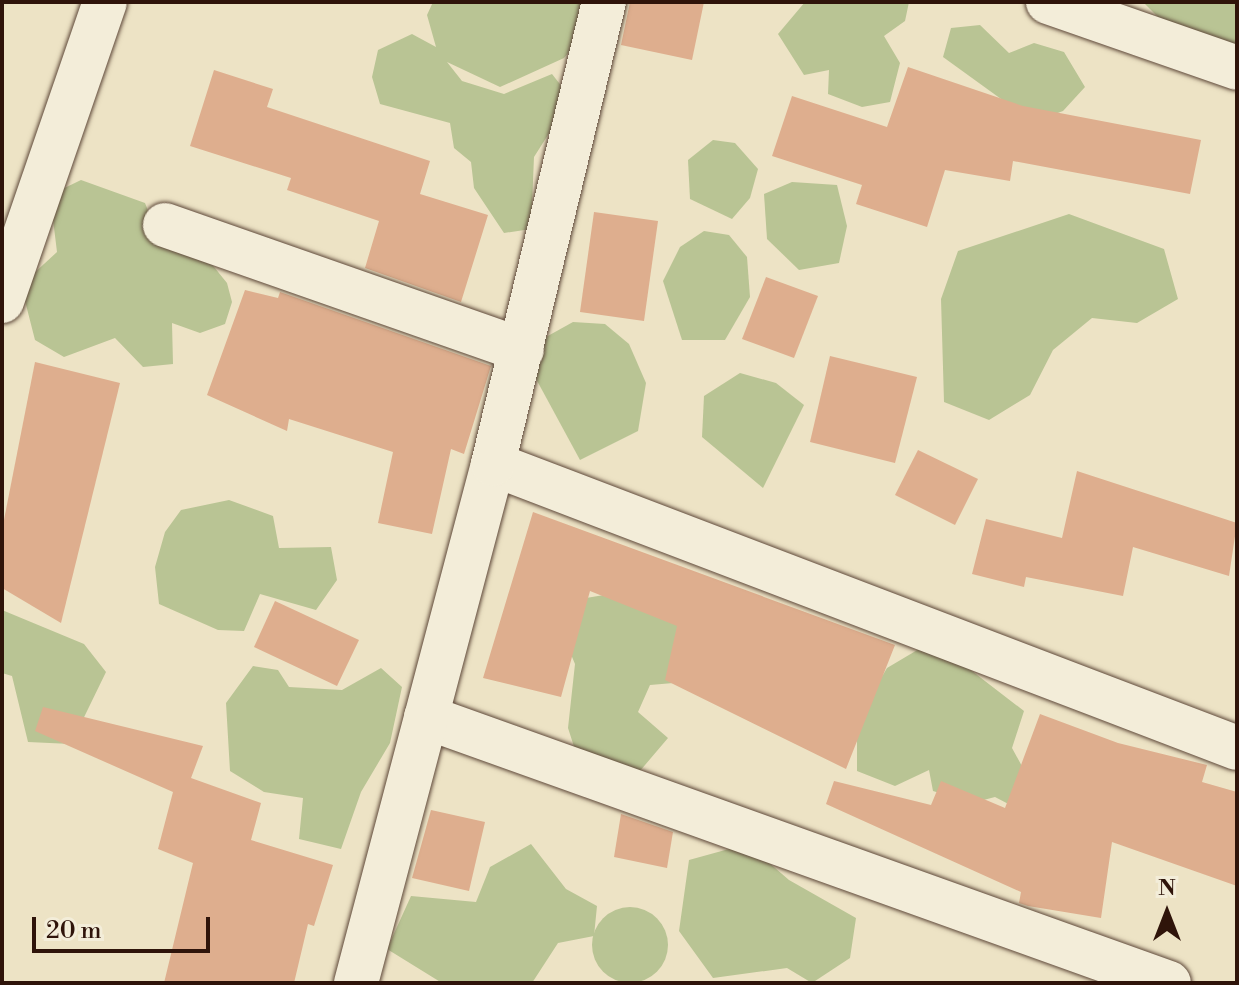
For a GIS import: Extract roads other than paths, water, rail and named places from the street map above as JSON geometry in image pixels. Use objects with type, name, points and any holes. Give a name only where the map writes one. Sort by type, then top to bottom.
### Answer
[{"type":"street","points":[[2,301],[105,2]]},
{"type":"street","points":[[356,983],[522,350],[604,2]]},
{"type":"street","points":[[1048,2],[1237,68]]},
{"type":"street","points":[[165,225],[522,350]]},
{"type":"street","points":[[493,464],[1237,748]]},
{"type":"street","points":[[426,717],[1169,983]]}]
